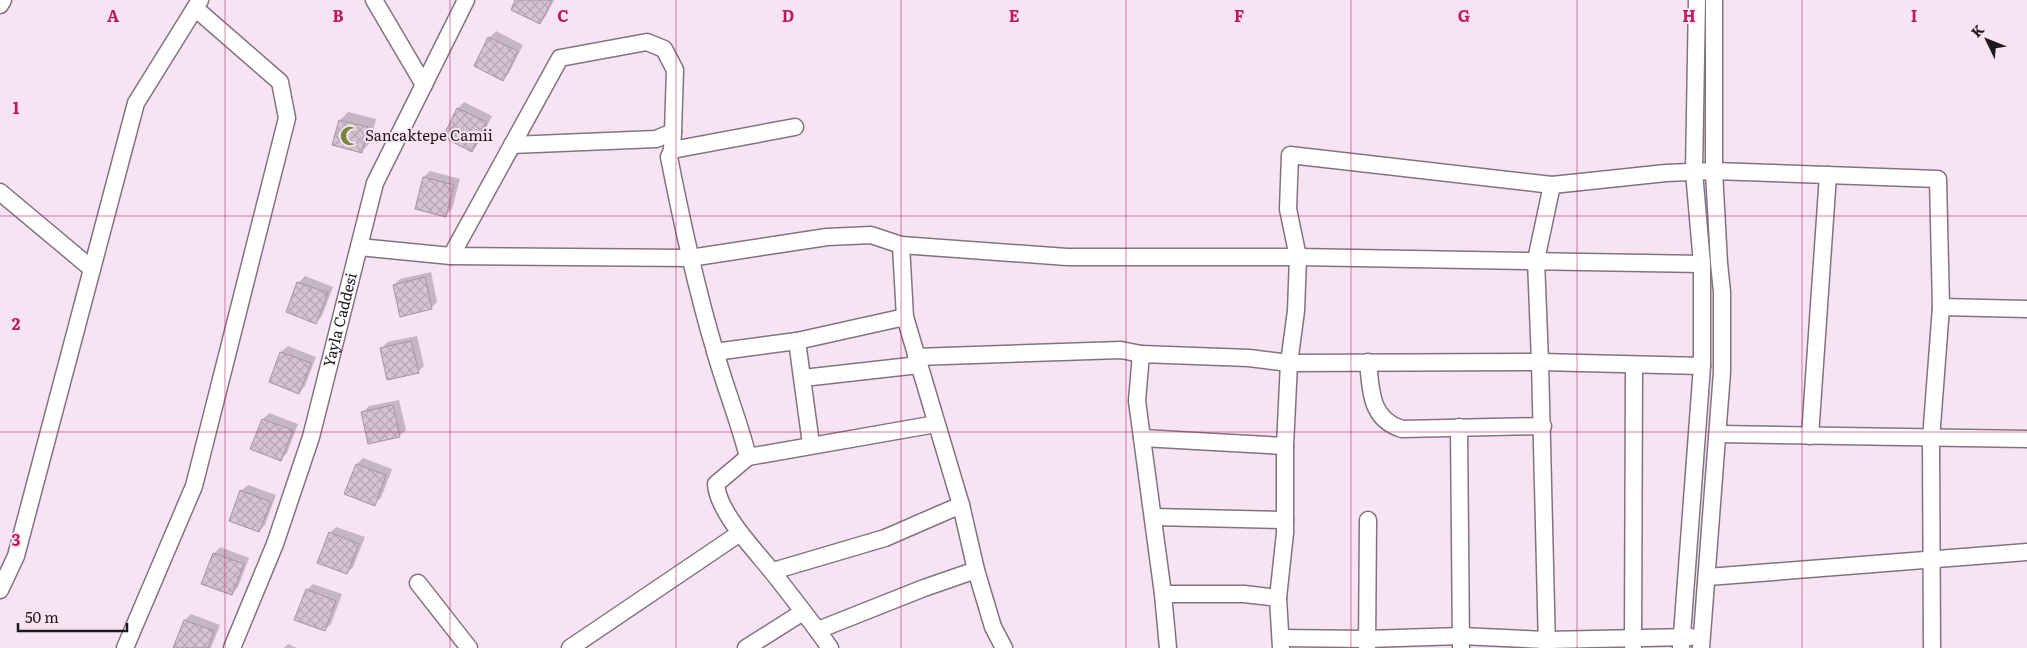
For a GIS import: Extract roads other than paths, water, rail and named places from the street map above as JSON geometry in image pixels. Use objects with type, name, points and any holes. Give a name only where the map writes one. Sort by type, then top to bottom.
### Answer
[{"type":"street","points":[[0,5],[3,0]]},
{"type":"street","points":[[374,0],[424,85]]},
{"type":"street","name":"Yayla Caddesi","points":[[232,648],[275,544],[311,437],[375,183],[466,0]]},
{"type":"street","points":[[1681,642],[1702,366],[1702,264],[1694,172],[1697,0]]},
{"type":"street","points":[[1714,0],[1714,171],[1722,292],[1718,434],[1708,577],[1701,642],[1546,644],[1461,642],[1281,643],[1278,598],[1285,520],[1285,446],[1289,363],[1296,311],[1298,257],[1288,209],[1290,155],[1552,185],[1714,171],[1938,179],[1941,307],[1931,439],[1932,648]]},
{"type":"street","points":[[0,590],[16,556],[136,103],[197,4],[280,82],[287,118],[194,486],[125,648]]},
{"type":"street","points":[[451,256],[560,58],[647,42],[664,48],[675,70],[674,132],[672,150],[669,157],[690,258],[715,352],[742,430],[748,457]]},
{"type":"street","points":[[672,150],[795,127]]},
{"type":"street","points":[[512,145],[656,139],[674,132]]},
{"type":"street","points":[[1810,436],[1828,175]]},
{"type":"street","points":[[1546,644],[1543,426],[1536,260],[1552,185]]},
{"type":"street","points":[[0,192],[92,269]]},
{"type":"street","points":[[359,247],[451,256],[690,258],[827,237],[871,235],[901,245],[1067,258],[1298,257],[1702,264]]},
{"type":"street","points":[[901,245],[904,317],[961,505],[976,570],[993,627],[1004,648]]},
{"type":"street","points":[[1941,307],[2027,309]]},
{"type":"street","points":[[715,352],[797,341],[904,317]]},
{"type":"street","points":[[797,341],[811,444]]},
{"type":"street","points":[[803,378],[918,361],[1121,350],[1141,354],[1249,358],[1289,363],[1540,362],[1634,366],[1702,366]]},
{"type":"street","points":[[1141,354],[1137,401],[1163,594],[1168,648]]},
{"type":"street","points":[[1368,362],[1372,401],[1386,421],[1402,429],[1543,426]]},
{"type":"street","points":[[1634,366],[1634,643]]},
{"type":"street","points":[[830,648],[804,612],[740,533],[717,497],[716,484],[748,457],[811,444],[936,424]]},
{"type":"street","points":[[1459,427],[1461,642]]},
{"type":"street","points":[[1718,434],[2027,440]]},
{"type":"street","points":[[1142,438],[1285,446]]},
{"type":"street","points":[[772,572],[885,538],[961,505]]},
{"type":"street","points":[[1153,516],[1285,520]]},
{"type":"street","points":[[1367,644],[1368,520]]},
{"type":"street","points":[[570,648],[740,533]]},
{"type":"street","points":[[1708,577],[1932,561],[2027,552]]},
{"type":"street","points":[[818,630],[924,588],[976,570]]},
{"type":"street","points":[[418,583],[469,648]]},
{"type":"street","points":[[1163,594],[1244,594],[1278,598]]},
{"type":"street","points":[[746,648],[804,612]]},
{"type":"place","name":"Sancaktepe Camii","points":[[350,136]]}]
